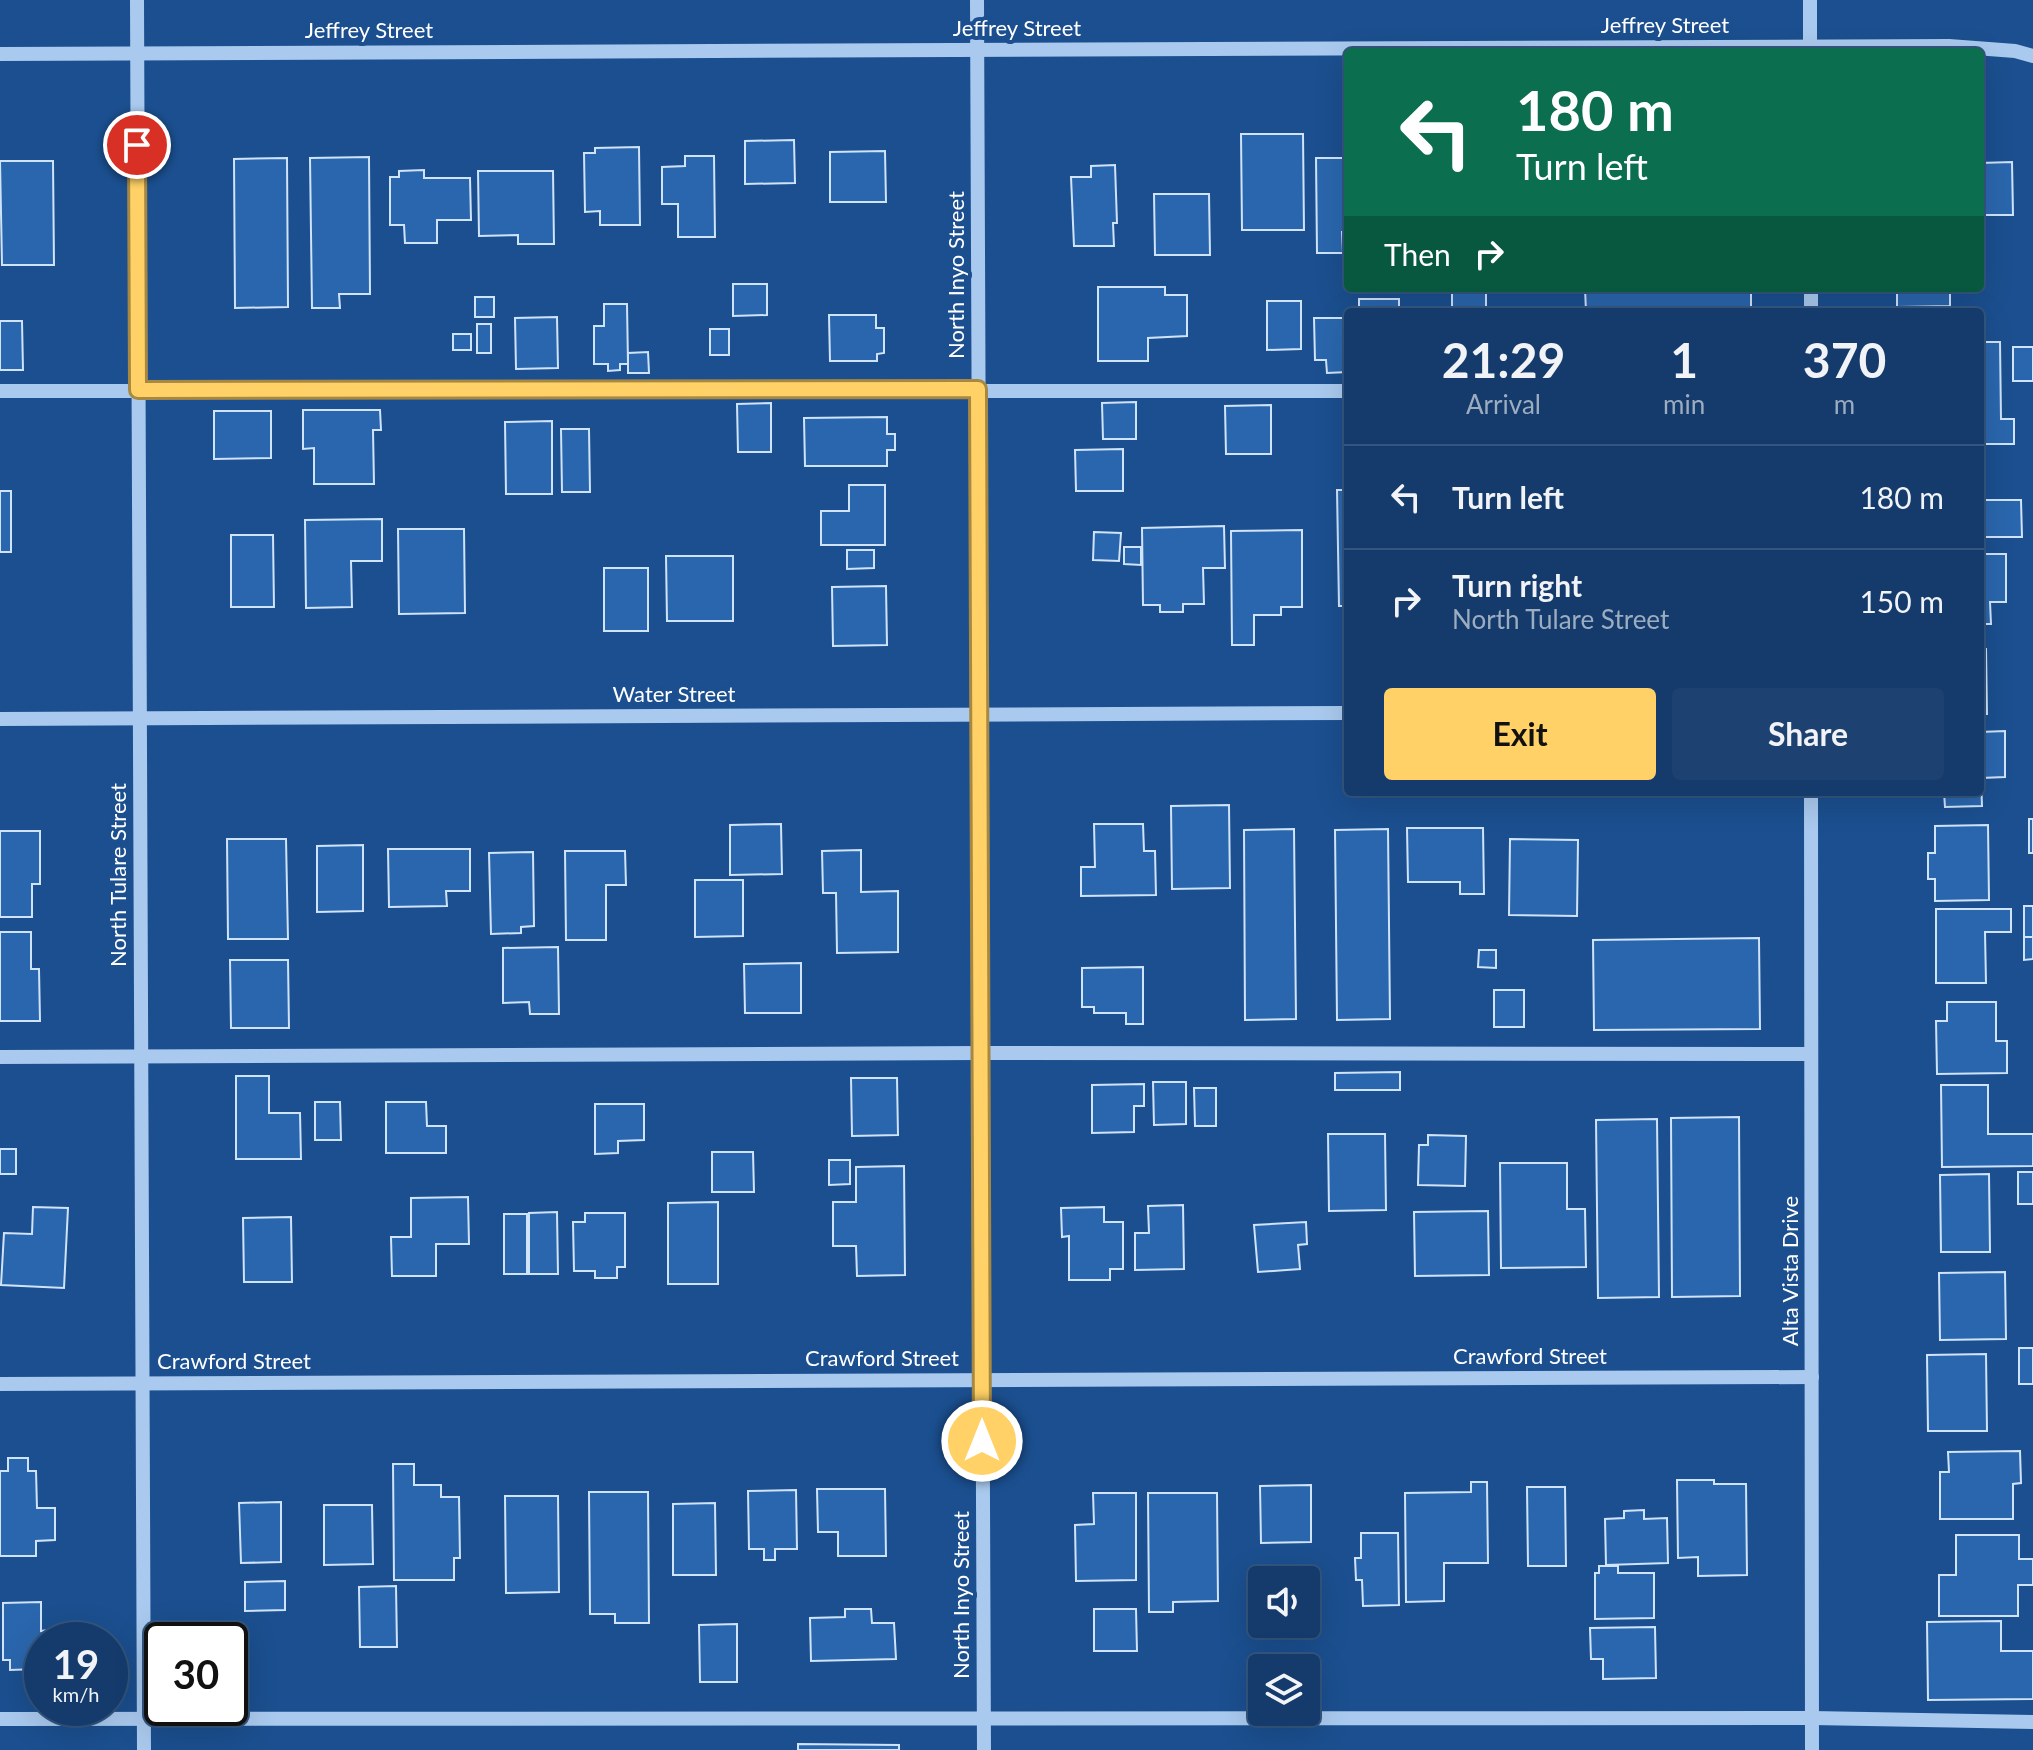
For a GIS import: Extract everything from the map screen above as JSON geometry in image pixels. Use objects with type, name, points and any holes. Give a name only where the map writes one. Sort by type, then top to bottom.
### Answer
[{"type":"street","name":"North Tulare Street","points":[[137,0],[144,1719]]},
{"type":"street","name":"North Inyo Street","points":[[977,0],[984,1750]]},
{"type":"street","points":[[1810,0],[1810,48]]},
{"type":"street","name":"Jeffrey Street","points":[[1856,48],[1975,48]]},
{"type":"street","name":"Jeffrey Street","points":[[1984,49],[2033,56]]},
{"type":"street","name":"Jeffrey Street","points":[[0,54],[1344,50]]},
{"type":"street","points":[[0,391],[1344,391]]},
{"type":"street","name":"Water Street","points":[[0,719],[1344,713]]},
{"type":"street","name":"Alta Vista Drive","points":[[1811,796],[1812,1750]]},
{"type":"street","points":[[0,1057],[1811,1054]]},
{"type":"street","name":"Crawford Street","points":[[0,1384],[1812,1377]]},
{"type":"street","points":[[248,1719],[1812,1718],[2033,1722]]},
{"type":"street","points":[[0,1719],[144,1719]]},
{"type":"street","name":"North Tulare Street","points":[[144,1726],[144,1750]]},
{"type":"building","points":[[1241,134],[1303,134],[1304,230],[1242,230]]},
{"type":"building","points":[[794,140],[795,183],[745,184],[745,141]]},
{"type":"building","points":[[639,147],[640,225],[600,225],[600,211],[585,212],[584,153],[595,153],[595,148]]},
{"type":"building","points":[[885,151],[886,202],[830,202],[830,152]]},
{"type":"building","points":[[685,156],[714,156],[715,237],[678,237],[678,204],[662,204],[662,167],[685,166]]},
{"type":"building","points":[[369,157],[370,294],[339,294],[340,308],[312,308],[310,158]]},
{"type":"building","points":[[287,158],[288,307],[235,308],[234,159]]},
{"type":"building","points":[[1316,158],[1344,158],[1343,253],[1317,253]]},
{"type":"building","points":[[0,161],[53,161],[54,265],[2,265]]},
{"type":"building","points":[[2012,162],[2013,215],[1984,215],[1984,163]]},
{"type":"building","points":[[1115,165],[1117,223],[1113,223],[1114,246],[1074,246],[1071,177],[1091,177],[1091,166]]},
{"type":"building","points":[[424,170],[424,178],[470,178],[471,220],[437,220],[437,243],[405,243],[404,225],[390,225],[390,177],[399,177],[399,171]]},
{"type":"building","points":[[478,171],[553,171],[554,244],[518,244],[518,235],[479,236]]},
{"type":"building","points":[[1154,194],[1209,194],[1210,255],[1155,255]]},
{"type":"building","points":[[733,284],[767,284],[767,315],[733,316]]},
{"type":"building","points":[[1098,287],[1165,287],[1165,295],[1187,295],[1187,336],[1148,338],[1148,361],[1098,361]]},
{"type":"building","points":[[1452,292],[1486,292],[1486,308],[1452,308]]},
{"type":"building","points":[[1585,292],[1751,292],[1751,308],[1586,308]]},
{"type":"building","points":[[1897,292],[1950,292],[1950,306],[1897,307]]},
{"type":"building","points":[[475,297],[494,297],[494,317],[475,317]]},
{"type":"building","points":[[1359,299],[1399,299],[1399,308],[1359,308]]},
{"type":"building","points":[[1267,301],[1301,301],[1301,349],[1267,350]]},
{"type":"building","points":[[604,304],[627,304],[628,364],[620,364],[620,370],[608,371],[608,364],[594,364],[594,326],[604,326]]},
{"type":"building","points":[[829,315],[876,315],[876,328],[884,328],[884,353],[877,354],[877,361],[830,361]]},
{"type":"building","points":[[557,317],[558,368],[516,369],[515,318]]},
{"type":"building","points":[[1314,318],[1344,318],[1344,372],[1327,373],[1326,360],[1315,360]]},
{"type":"building","points":[[0,321],[22,321],[23,370],[0,370]]},
{"type":"building","points":[[477,324],[491,324],[491,353],[477,353]]},
{"type":"building","points":[[710,329],[729,329],[729,355],[710,355]]},
{"type":"building","points":[[453,334],[471,334],[471,350],[453,350]]},
{"type":"building","points":[[1984,342],[2000,342],[2001,419],[2014,419],[2014,444],[1984,444]]},
{"type":"building","points":[[2013,347],[2033,347],[2033,381],[2013,381]]},
{"type":"building","points":[[648,352],[649,373],[628,373],[628,353]]},
{"type":"building","points":[[1136,402],[1136,439],[1103,439],[1102,403]]},
{"type":"building","points":[[771,403],[771,452],[738,452],[737,404]]},
{"type":"building","points":[[1271,405],[1271,454],[1226,454],[1225,406]]},
{"type":"building","points":[[303,410],[380,410],[381,430],[373,430],[374,484],[314,484],[314,448],[303,449]]},
{"type":"building","points":[[214,411],[271,411],[271,458],[214,459]]},
{"type":"building","points":[[887,417],[887,434],[895,434],[895,450],[887,450],[887,466],[805,466],[804,418]]},
{"type":"building","points":[[552,421],[552,494],[506,494],[505,422]]},
{"type":"building","points":[[561,429],[589,429],[590,492],[562,492]]},
{"type":"building","points":[[1123,449],[1123,491],[1076,491],[1075,450]]},
{"type":"building","points":[[849,485],[885,485],[885,545],[821,545],[821,511],[849,511]]},
{"type":"building","points":[[1337,490],[1344,490],[1344,606],[1339,606]]},
{"type":"building","points":[[0,491],[11,491],[11,552],[0,552]]},
{"type":"building","points":[[1984,500],[2021,500],[2022,537],[1984,537]]},
{"type":"building","points":[[382,519],[382,561],[351,561],[352,607],[306,608],[305,520]]},
{"type":"building","points":[[1224,526],[1225,568],[1203,568],[1204,604],[1183,604],[1183,612],[1160,612],[1160,605],[1143,605],[1142,528]]},
{"type":"building","points":[[398,529],[464,529],[465,613],[399,614]]},
{"type":"building","points":[[1302,530],[1302,607],[1281,607],[1281,615],[1254,615],[1254,645],[1232,645],[1231,531]]},
{"type":"building","points":[[1094,532],[1121,533],[1119,561],[1093,560]]},
{"type":"building","points":[[231,535],[273,535],[274,607],[231,607]]},
{"type":"building","points":[[1124,547],[1141,547],[1141,565],[1124,564]]},
{"type":"building","points":[[847,550],[874,550],[874,568],[847,569]]},
{"type":"building","points":[[1984,554],[2006,554],[2006,602],[1990,602],[1991,624],[1984,624]]},
{"type":"building","points":[[666,556],[733,556],[733,621],[667,621]]},
{"type":"building","points":[[604,568],[648,568],[648,631],[604,631]]},
{"type":"building","points":[[886,586],[887,645],[833,646],[832,587]]},
{"type":"building","points":[[1984,649],[1986,649],[1987,714],[1984,714]]},
{"type":"building","points":[[2005,731],[2005,777],[1984,778],[1984,732]]},
{"type":"building","points":[[1944,796],[1982,796],[1982,806],[1945,807]]},
{"type":"building","points":[[1229,805],[1230,888],[1172,889],[1171,806]]},
{"type":"building","points":[[2029,819],[2033,819],[2033,853],[2029,853]]},
{"type":"building","points":[[781,824],[782,874],[730,875],[730,825]]},
{"type":"building","points":[[1094,824],[1143,824],[1144,851],[1155,851],[1156,895],[1081,896],[1081,867],[1095,867]]},
{"type":"building","points":[[1988,825],[1989,900],[1935,901],[1935,879],[1928,879],[1928,853],[1935,853],[1935,826]]},
{"type":"building","points":[[1407,828],[1483,828],[1484,894],[1460,894],[1460,882],[1408,882]]},
{"type":"building","points":[[1294,829],[1296,1019],[1245,1020],[1244,830]]},
{"type":"building","points":[[1388,829],[1390,1019],[1337,1020],[1335,830]]},
{"type":"building","points":[[0,831],[40,831],[40,884],[32,884],[32,917],[0,917]]},
{"type":"building","points":[[227,839],[286,839],[288,939],[228,939]]},
{"type":"building","points":[[1510,839],[1578,840],[1577,916],[1509,915]]},
{"type":"building","points":[[363,845],[363,911],[317,912],[317,846]]},
{"type":"building","points":[[388,849],[470,849],[470,891],[446,891],[447,906],[389,907]]},
{"type":"building","points":[[861,850],[861,892],[898,891],[898,952],[837,953],[836,893],[823,893],[822,851]]},
{"type":"building","points":[[565,851],[625,851],[626,885],[606,885],[606,940],[566,940]]},
{"type":"building","points":[[533,852],[534,926],[521,927],[521,933],[491,934],[489,853]]},
{"type":"building","points":[[695,880],[743,880],[743,936],[695,937]]},
{"type":"building","points":[[2024,906],[2033,906],[2033,937],[2024,937]]},
{"type":"building","points":[[1936,909],[2011,909],[2011,932],[1985,932],[1986,983],[1936,983]]},
{"type":"building","points":[[0,932],[31,932],[31,969],[39,969],[40,1021],[0,1021]]},
{"type":"building","points":[[2024,937],[2033,937],[2033,959],[2024,960]]},
{"type":"building","points":[[1759,938],[1760,1029],[1594,1030],[1593,940]]},
{"type":"building","points":[[558,947],[559,1014],[530,1014],[529,1002],[503,1003],[503,948]]},
{"type":"building","points":[[1479,950],[1496,950],[1496,968],[1478,967]]},
{"type":"building","points":[[230,960],[288,960],[289,1028],[231,1028]]},
{"type":"building","points":[[801,963],[801,1013],[745,1013],[744,964]]},
{"type":"building","points":[[1143,967],[1143,1024],[1126,1024],[1126,1013],[1094,1013],[1094,1007],[1082,1007],[1082,968]]},
{"type":"building","points":[[1494,990],[1524,990],[1524,1027],[1494,1027]]},
{"type":"building","points":[[1947,1002],[1996,1002],[1996,1041],[2007,1041],[2007,1073],[1937,1074],[1936,1021],[1947,1021]]},
{"type":"building","points":[[1400,1072],[1400,1090],[1335,1090],[1335,1073]]},
{"type":"building","points":[[236,1076],[269,1076],[269,1113],[300,1113],[301,1159],[236,1159]]},
{"type":"building","points":[[851,1078],[897,1078],[898,1135],[852,1136]]},
{"type":"building","points":[[1153,1082],[1186,1082],[1186,1124],[1154,1125]]},
{"type":"building","points":[[1144,1084],[1144,1106],[1134,1106],[1134,1132],[1092,1133],[1092,1085]]},
{"type":"building","points":[[1941,1085],[1988,1085],[1988,1134],[2033,1134],[2033,1166],[1942,1167]]},
{"type":"building","points":[[1194,1088],[1216,1088],[1216,1126],[1195,1126]]},
{"type":"building","points":[[315,1102],[340,1102],[341,1140],[315,1140]]},
{"type":"building","points":[[386,1102],[426,1102],[427,1126],[446,1126],[446,1153],[386,1153]]},
{"type":"building","points":[[595,1104],[644,1104],[644,1140],[618,1141],[618,1153],[595,1154]]},
{"type":"building","points":[[1739,1117],[1740,1296],[1672,1297],[1671,1118]]},
{"type":"building","points":[[1657,1119],[1659,1297],[1598,1298],[1596,1120]]},
{"type":"building","points":[[1328,1134],[1385,1134],[1386,1210],[1329,1211]]},
{"type":"building","points":[[1428,1135],[1466,1136],[1465,1186],[1418,1185],[1419,1145],[1428,1145]]},
{"type":"building","points":[[0,1149],[16,1149],[16,1174],[0,1174]]},
{"type":"building","points":[[712,1152],[753,1152],[754,1192],[712,1192]]},
{"type":"building","points":[[829,1160],[850,1160],[850,1184],[829,1185]]},
{"type":"building","points":[[1500,1163],[1567,1163],[1567,1209],[1585,1209],[1586,1267],[1501,1268]]},
{"type":"building","points":[[904,1166],[905,1275],[857,1276],[856,1246],[833,1246],[833,1202],[856,1202],[856,1167]]},
{"type":"building","points":[[2018,1172],[2033,1172],[2033,1204],[2018,1204]]},
{"type":"building","points":[[1989,1174],[1990,1252],[1941,1252],[1940,1175]]},
{"type":"building","points":[[468,1197],[469,1244],[436,1244],[436,1276],[392,1276],[391,1237],[411,1237],[411,1198]]},
{"type":"building","points":[[718,1202],[718,1284],[668,1284],[668,1203]]},
{"type":"building","points":[[1183,1205],[1184,1269],[1135,1270],[1135,1233],[1149,1233],[1148,1206]]},
{"type":"building","points":[[33,1207],[68,1208],[64,1288],[1,1285],[4,1233],[32,1234]]},
{"type":"building","points":[[1104,1207],[1104,1222],[1123,1222],[1123,1269],[1110,1269],[1110,1280],[1069,1280],[1069,1236],[1062,1237],[1061,1208]]},
{"type":"building","points":[[1488,1211],[1489,1275],[1415,1276],[1414,1212]]},
{"type":"building","points":[[557,1212],[558,1274],[529,1274],[529,1213]]},
{"type":"building","points":[[585,1213],[625,1213],[625,1267],[617,1267],[617,1278],[595,1278],[595,1271],[574,1271],[573,1222],[585,1222]]},
{"type":"building","points":[[504,1214],[527,1214],[527,1274],[504,1274]]},
{"type":"building","points":[[291,1217],[292,1282],[244,1282],[243,1218]]},
{"type":"building","points":[[1306,1222],[1307,1244],[1298,1245],[1300,1269],[1258,1272],[1254,1225]]},
{"type":"building","points":[[2005,1272],[2006,1339],[1940,1340],[1939,1273]]},
{"type":"building","points":[[2019,1348],[2033,1348],[2033,1384],[2019,1384]]},
{"type":"building","points":[[1986,1354],[1987,1431],[1928,1431],[1927,1355]]},
{"type":"building","points":[[2020,1451],[2021,1483],[2013,1484],[2013,1519],[1940,1519],[1940,1472],[1949,1472],[1948,1452]]},
{"type":"building","points":[[8,1458],[28,1458],[28,1471],[36,1471],[37,1508],[55,1508],[55,1540],[36,1541],[36,1556],[0,1556],[0,1471],[8,1471]]},
{"type":"building","points":[[393,1464],[414,1464],[414,1485],[441,1485],[441,1497],[459,1497],[460,1558],[454,1558],[454,1580],[394,1580]]},
{"type":"building","points":[[1677,1480],[1746,1484],[1747,1575],[1698,1576],[1698,1557],[1678,1558]]},
{"type":"building","points":[[1471,1482],[1487,1482],[1488,1563],[1444,1563],[1444,1601],[1406,1602],[1405,1493],[1471,1492]]},
{"type":"building","points":[[1311,1485],[1311,1542],[1261,1543],[1260,1486]]},
{"type":"building","points":[[1527,1487],[1565,1487],[1566,1566],[1528,1566]]},
{"type":"building","points":[[817,1489],[885,1489],[886,1556],[838,1556],[838,1532],[818,1532]]},
{"type":"building","points":[[796,1490],[797,1549],[775,1549],[775,1560],[764,1560],[764,1549],[749,1549],[748,1491]]},
{"type":"building","points":[[589,1492],[648,1492],[649,1623],[615,1623],[615,1614],[590,1614]]},
{"type":"building","points":[[1093,1493],[1136,1493],[1136,1580],[1076,1581],[1075,1525],[1094,1524]]},
{"type":"building","points":[[1148,1493],[1217,1493],[1218,1601],[1173,1602],[1173,1612],[1149,1612]]},
{"type":"building","points":[[505,1496],[558,1496],[559,1592],[506,1593]]},
{"type":"building","points":[[281,1502],[281,1562],[241,1563],[239,1503]]},
{"type":"building","points":[[715,1503],[716,1575],[673,1575],[673,1504]]},
{"type":"building","points":[[324,1505],[372,1505],[373,1564],[324,1565]]},
{"type":"building","points":[[1644,1510],[1644,1519],[1667,1518],[1668,1563],[1606,1565],[1605,1519],[1624,1518],[1624,1511]]},
{"type":"building","points":[[1361,1533],[1398,1533],[1399,1605],[1363,1606],[1362,1580],[1356,1580],[1355,1558],[1361,1558]]},
{"type":"building","points":[[1956,1535],[2019,1535],[2019,1559],[2033,1559],[2033,1585],[2018,1585],[2018,1616],[1939,1616],[1939,1575],[1956,1575]]},
{"type":"building","points":[[1599,1566],[1618,1566],[1618,1573],[1654,1573],[1654,1618],[1595,1619],[1595,1573],[1599,1573]]},
{"type":"building","points":[[285,1581],[285,1610],[245,1611],[245,1582]]},
{"type":"building","points":[[396,1586],[397,1647],[360,1647],[359,1587]]},
{"type":"building","points":[[41,1602],[41,1622],[24,1622],[24,1670],[10,1670],[10,1660],[3,1660],[3,1603]]},
{"type":"building","points":[[845,1609],[871,1609],[872,1623],[894,1623],[896,1659],[811,1661],[810,1618],[845,1617]]},
{"type":"building","points":[[1094,1609],[1136,1609],[1137,1651],[1094,1651]]},
{"type":"building","points":[[2001,1621],[2001,1651],[2033,1651],[2033,1699],[1928,1700],[1927,1622]]},
{"type":"building","points":[[737,1624],[737,1682],[700,1682],[699,1625]]},
{"type":"building","points":[[1655,1627],[1656,1678],[1603,1679],[1603,1659],[1591,1659],[1590,1628]]},
{"type":"building","points":[[798,1744],[899,1745],[899,1750],[798,1750]]},
{"type":"route","points":[[137,145],[138,390],[978,389],[982,1441]]}]
